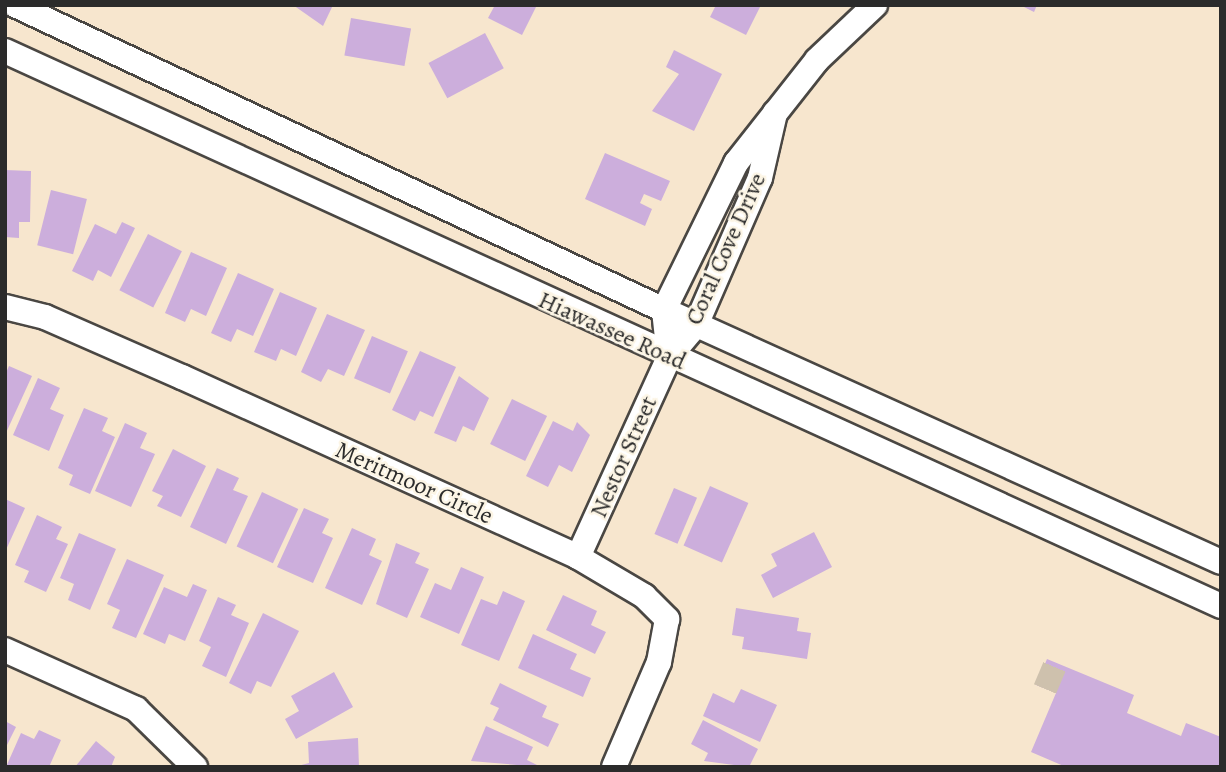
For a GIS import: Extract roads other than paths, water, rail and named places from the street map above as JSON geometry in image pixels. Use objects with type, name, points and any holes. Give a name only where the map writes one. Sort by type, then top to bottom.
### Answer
[{"type":"street","name":"Hiawassee Road","points":[[15,5],[696,325],[1221,562]]},
{"type":"street","name":"Coral Cove Drive","points":[[669,357],[664,310],[736,163],[817,60],[875,5]]},
{"type":"street","name":"Hiawassee Road","points":[[5,51],[669,357],[1221,606]]},
{"type":"street","name":"Coral Cove Drive","points":[[669,357],[696,325],[760,178],[775,113]]},
{"type":"street","name":"Meritmoor Circle","points":[[5,307],[45,317],[578,557],[643,596],[667,619],[659,662],[614,767]]},
{"type":"street","name":"Nestor Street","points":[[578,557],[669,357]]},
{"type":"street","points":[[1104,554],[1121,516]]},
{"type":"street","points":[[5,650],[136,709],[195,767]]},
{"type":"tunnel","points":[[1045,689],[1056,663]]}]
